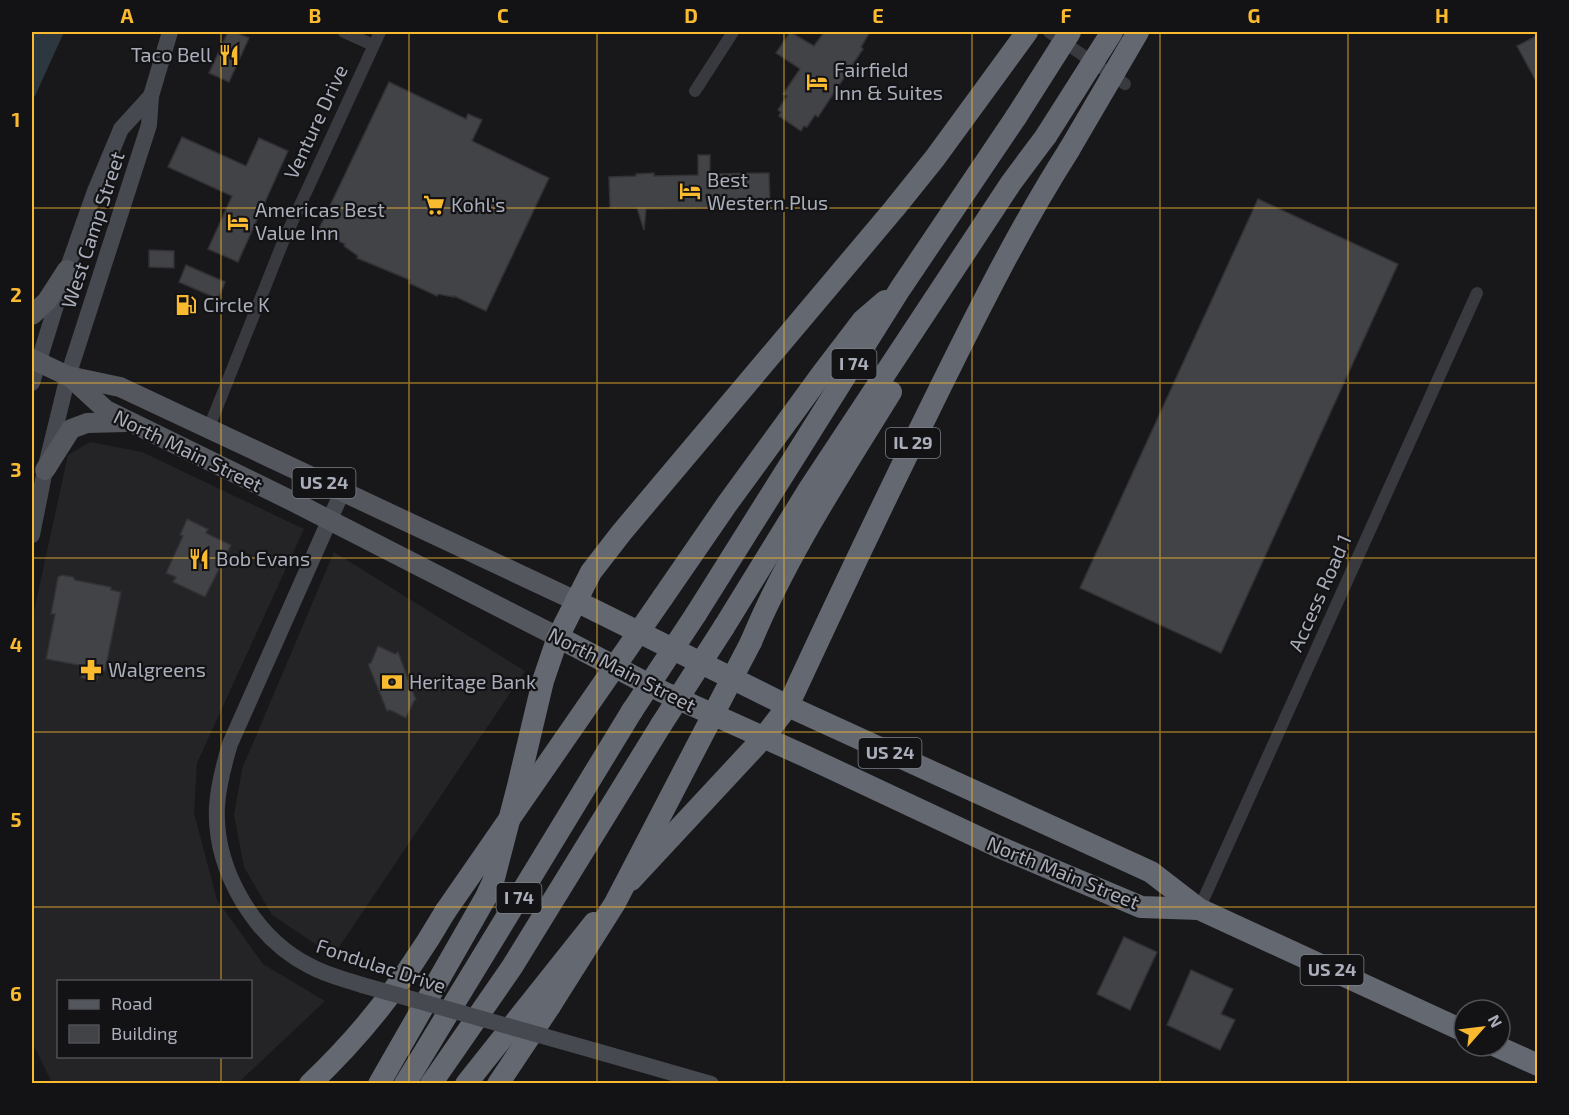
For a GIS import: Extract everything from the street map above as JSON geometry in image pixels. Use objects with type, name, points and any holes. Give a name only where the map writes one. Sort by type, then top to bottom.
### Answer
[{"type":"highway","points":[[380,1083],[475,920],[492,885],[543,681],[558,637],[591,572],[622,532],[880,226],[981,96],[1027,32]]},
{"type":"highway","name":"I 74","points":[[405,1083],[633,711],[900,289],[1016,117],[1070,32]]},
{"type":"highway","name":"I 74","points":[[431,1083],[512,967],[809,489],[1011,183],[1046,136],[1112,32]]},
{"type":"highway","name":"IL 29","points":[[764,737],[788,706],[975,317],[1040,196],[1138,32]]},
{"type":"highway","points":[[498,1083],[615,903],[819,509],[903,370],[1011,183]]},
{"type":"highway","points":[[310,1083],[372,1019],[409,970],[445,912],[727,504],[863,320],[900,289]]},
{"type":"highway","name":"North Main Street","points":[[576,601],[788,706],[1151,872],[1199,909],[1452,1025]]},
{"type":"highway","name":"North Main Street","points":[[558,637],[663,692],[985,841],[1141,907],[1199,909]]},
{"type":"highway","points":[[466,1083],[599,916],[764,737]]},
{"type":"highway","points":[[1512,1053],[1538,1065]]},
{"type":"main road","points":[[32,315],[47,302],[67,270]]},
{"type":"main road","name":"North Main Street","points":[[35,361],[68,376],[120,387],[576,601]]},
{"type":"main road","name":"North Main Street","points":[[68,376],[106,410],[558,637]]},
{"type":"main road","points":[[45,470],[71,429],[87,423],[129,422]]},
{"type":"street","name":"West Camp Street","points":[[32,535],[68,376],[149,125],[151,96],[170,32]]},
{"type":"street","points":[[344,32],[373,45]]},
{"type":"street","name":"Venture Drive","points":[[208,430],[283,242],[380,32]]},
{"type":"street","points":[[696,91],[733,32]]},
{"type":"street","points":[[1048,32],[1125,84]]},
{"type":"street","name":"West Camp Street","points":[[32,383],[35,361],[95,191],[121,129],[151,96]]},
{"type":"street","name":"Access Road 1","points":[[1199,909],[1477,293]]},
{"type":"street","name":"Fondulac Drive","points":[[342,492],[230,744],[222,771],[217,809],[219,836],[230,878],[248,910],[260,926],[299,961],[328,974],[711,1083]]},
{"type":"shaded area","points":[[32,32],[64,32],[35,96],[32,98]]},
{"type":"shaded area","points":[[90,442],[142,452],[304,529],[197,763],[194,813],[217,900],[263,964],[325,1001],[238,1083],[52,1083],[32,1042],[32,620],[68,455]]},
{"type":"shaded area","points":[[334,552],[525,671],[333,956],[272,915],[244,867],[234,815],[242,769]]},
{"type":"building","name":"Taco Bell","points":[[228,32],[235,32],[249,38],[229,82],[209,73]]},
{"type":"building","name":"Fairfield Inn & Suites","points":[[790,32],[814,46],[824,32],[870,32],[861,47],[863,49],[818,117],[815,115],[807,127],[804,126],[801,131],[779,116],[781,112],[778,110],[787,96],[783,94],[800,69],[776,53]]},
{"type":"building","points":[[1538,35],[1538,85],[1517,46]]},
{"type":"building","name":"Kohl's","points":[[389,82],[466,119],[468,114],[482,120],[472,141],[549,178],[486,311],[454,296],[438,294],[437,296],[409,283],[410,280],[357,258],[358,256],[344,246],[345,244],[318,231]]},
{"type":"building","name":"Americas Best Value Inn","points":[[182,137],[246,166],[259,138],[288,151],[238,262],[208,249],[232,196],[168,167]]},
{"type":"building","name":"Best Western Plus","points":[[698,155],[710,155],[710,174],[769,173],[770,206],[764,206],[765,209],[752,210],[752,207],[646,209],[644,230],[637,208],[610,208],[609,177],[654,173],[654,176],[698,175]]},
{"type":"building","points":[[1258,199],[1398,264],[1221,653],[1080,588]]},
{"type":"building","points":[[149,250],[174,251],[174,268],[149,267]]},
{"type":"building","points":[[186,265],[225,282],[218,299],[179,282]]},
{"type":"building","name":"Bob Evans","points":[[187,519],[208,529],[206,533],[231,545],[205,597],[173,582],[176,577],[166,573],[183,536],[180,535]]},
{"type":"building","name":"Walgreens","points":[[62,575],[111,587],[111,590],[121,592],[105,671],[99,670],[97,681],[81,678],[83,666],[46,659],[55,614],[51,614],[58,577]]},
{"type":"building","name":"Heritage Bank","points":[[378,646],[395,654],[398,652],[416,700],[406,718],[390,710],[387,711],[368,664],[371,663]]},
{"type":"building","points":[[1124,937],[1157,952],[1130,1010],[1097,994]]},
{"type":"building","points":[[1191,970],[1233,989],[1221,1014],[1235,1020],[1220,1050],[1167,1025]]},
{"type":"place","name":"Taco Bell","points":[[229,55]]},
{"type":"place","name":"Fairfield Inn & Suites","points":[[817,82]]},
{"type":"place","name":"Best Western Plus","points":[[690,191]]},
{"type":"place","name":"Kohl's","points":[[434,205]]},
{"type":"place","name":"Americas Best Value Inn","points":[[238,222]]},
{"type":"place","name":"Circle K","points":[[186,305]]},
{"type":"place","name":"Bob Evans","points":[[199,559]]},
{"type":"place","name":"Walgreens","points":[[91,670]]},
{"type":"place","name":"Heritage Bank","points":[[392,682]]}]
